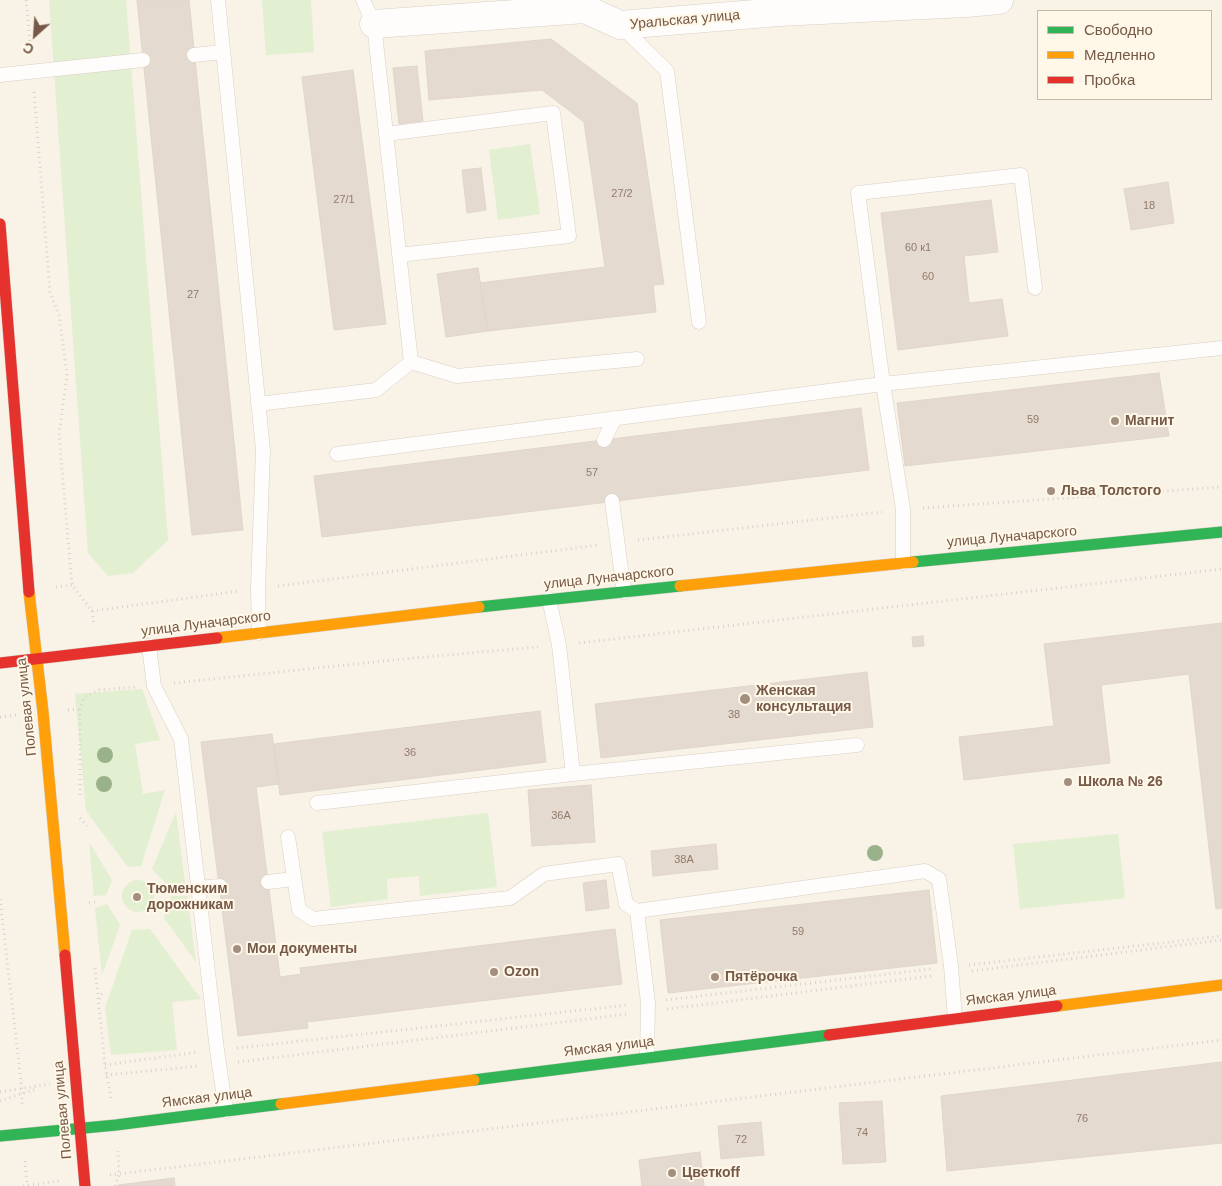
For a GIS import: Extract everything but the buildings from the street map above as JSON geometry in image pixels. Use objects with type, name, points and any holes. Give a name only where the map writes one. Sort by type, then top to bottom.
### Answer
[{"type":"main road","name":"Полевая улица","points":[[0,224],[29,591],[43,712],[85,1186]]},
{"type":"main road","name":"улица Луначарского","points":[[0,663],[549,599],[1222,532]]},
{"type":"main road","name":"Ямская улица","points":[[0,1136],[116,1125],[1222,985]]},
{"type":"street","name":"Уральская улица","points":[[369,12],[585,4],[620,25],[778,6],[999,0]]},
{"type":"lane","points":[[218,0],[263,450],[258,588],[259,633]]},
{"type":"lane","points":[[369,12],[386,134],[411,362]]},
{"type":"lane","points":[[620,25],[667,71],[699,322]]},
{"type":"lane","points":[[194,55],[223,52]]},
{"type":"lane","points":[[0,75],[143,60]]},
{"type":"lane","points":[[386,134],[553,114],[569,236],[399,256]]},
{"type":"lane","points":[[903,563],[903,509],[883,384],[858,193],[1021,175],[1035,288]]},
{"type":"lane","points":[[337,454],[883,384],[1222,348]]},
{"type":"lane","points":[[411,362],[457,376],[637,359]]},
{"type":"lane","points":[[258,404],[376,390],[411,362]]},
{"type":"lane","points":[[604,440],[616,418]]},
{"type":"lane","points":[[612,501],[624,592]]},
{"type":"lane","points":[[549,599],[558,645],[573,774]]},
{"type":"lane","points":[[149,646],[154,686],[181,739],[226,1111]]},
{"type":"lane","points":[[317,804],[573,774],[857,745]]},
{"type":"lane","points":[[288,836],[299,910],[313,919],[510,898],[544,874],[618,864],[626,904],[637,912],[925,871],[938,878],[952,973],[955,1018]]},
{"type":"lane","points":[[268,882],[294,879]]},
{"type":"lane","points":[[198,888],[220,886]]},
{"type":"lane","points":[[637,912],[648,1012],[647,1057]]},
{"type":"path","points":[[26,0],[50,292],[59,315],[67,375],[59,435],[72,585]]},
{"type":"path","points":[[80,798],[80,709],[84,697],[99,690],[558,645],[1222,569]]},
{"type":"path","points":[[80,808],[81,828]]},
{"type":"path","points":[[80,818],[88,826]]},
{"type":"path","points":[[0,899],[22,1093],[22,1134]]},
{"type":"path","points":[[90,912],[88,903],[95,902]]},
{"type":"path","points":[[0,1102],[22,1093],[76,1079],[219,1064],[648,1012],[1222,940]]},
{"type":"path","points":[[94,961],[107,1075],[116,1125],[119,1174],[115,1186]]},
{"type":"path","points":[[98,1000],[104,991]]},
{"type":"path","points":[[119,1174],[1222,1040]]},
{"type":"green space","points":[[49,0],[126,0],[168,540],[133,573],[108,576],[88,553]]},
{"type":"green space","points":[[262,0],[311,0],[314,52],[266,55]]},
{"type":"green space","points":[[530,144],[540,214],[498,220],[489,150]]},
{"type":"green space","points":[[142,689],[160,740],[135,744],[143,794],[165,790],[141,866],[128,867],[86,811],[75,694]]},
{"type":"green space","points":[[176,812],[185,884],[169,886],[152,869]]},
{"type":"green space","points":[[488,813],[497,887],[420,896],[419,876],[387,879],[388,899],[331,907],[322,832]]},
{"type":"green space","points":[[1118,834],[1125,898],[1020,909],[1013,844]]},
{"type":"green space","points":[[89,842],[112,880],[106,895],[94,896]]},
{"type":"green space","points":[[138,880],[144,881],[149,885],[153,890],[153,902],[149,907],[144,911],[138,912],[132,911],[127,907],[123,902],[122,896],[123,890],[127,885],[132,881]]},
{"type":"green space","points":[[171,896],[187,896],[196,962],[164,918]]},
{"type":"green space","points":[[107,904],[120,925],[102,975],[95,908]]},
{"type":"green space","points":[[150,929],[201,999],[172,1002],[177,1050],[111,1055],[105,1008],[132,930]]},
{"type":"traffic: fast","points":[[913,562],[1222,532]]},
{"type":"traffic: fast","points":[[479,607],[680,586]]},
{"type":"traffic: fast","points":[[474,1080],[829,1035]]},
{"type":"traffic: fast","points":[[0,1136],[116,1125],[281,1104]]},
{"type":"traffic: slow","points":[[680,586],[913,562]]},
{"type":"traffic: slow","points":[[29,592],[43,712],[65,955]]},
{"type":"traffic: slow","points":[[217,638],[479,607]]},
{"type":"traffic: slow","points":[[1057,1006],[1222,985]]},
{"type":"traffic: slow","points":[[281,1104],[474,1080]]},
{"type":"traffic: jam","points":[[0,224],[29,592]]},
{"type":"traffic: jam","points":[[0,663],[217,638]]},
{"type":"traffic: jam","points":[[65,955],[85,1186]]},
{"type":"traffic: jam","points":[[829,1035],[1057,1006]]},
{"type":"place","name":"Магнит","points":[[1115,421]]},
{"type":"place","name":"Льва Толстого","points":[[1051,491]]},
{"type":"place","name":"Женская консультация","points":[[745,699]]},
{"type":"place","name":"Школа № 26","points":[[1068,782]]},
{"type":"place","name":"Тюменским дорожникам","points":[[137,897]]},
{"type":"place","name":"Мои документы","points":[[237,949]]},
{"type":"place","name":"Ozon","points":[[494,972]]},
{"type":"place","name":"Пятёрочка","points":[[715,977]]},
{"type":"place","name":"Цветкоff","points":[[672,1173]]}]
